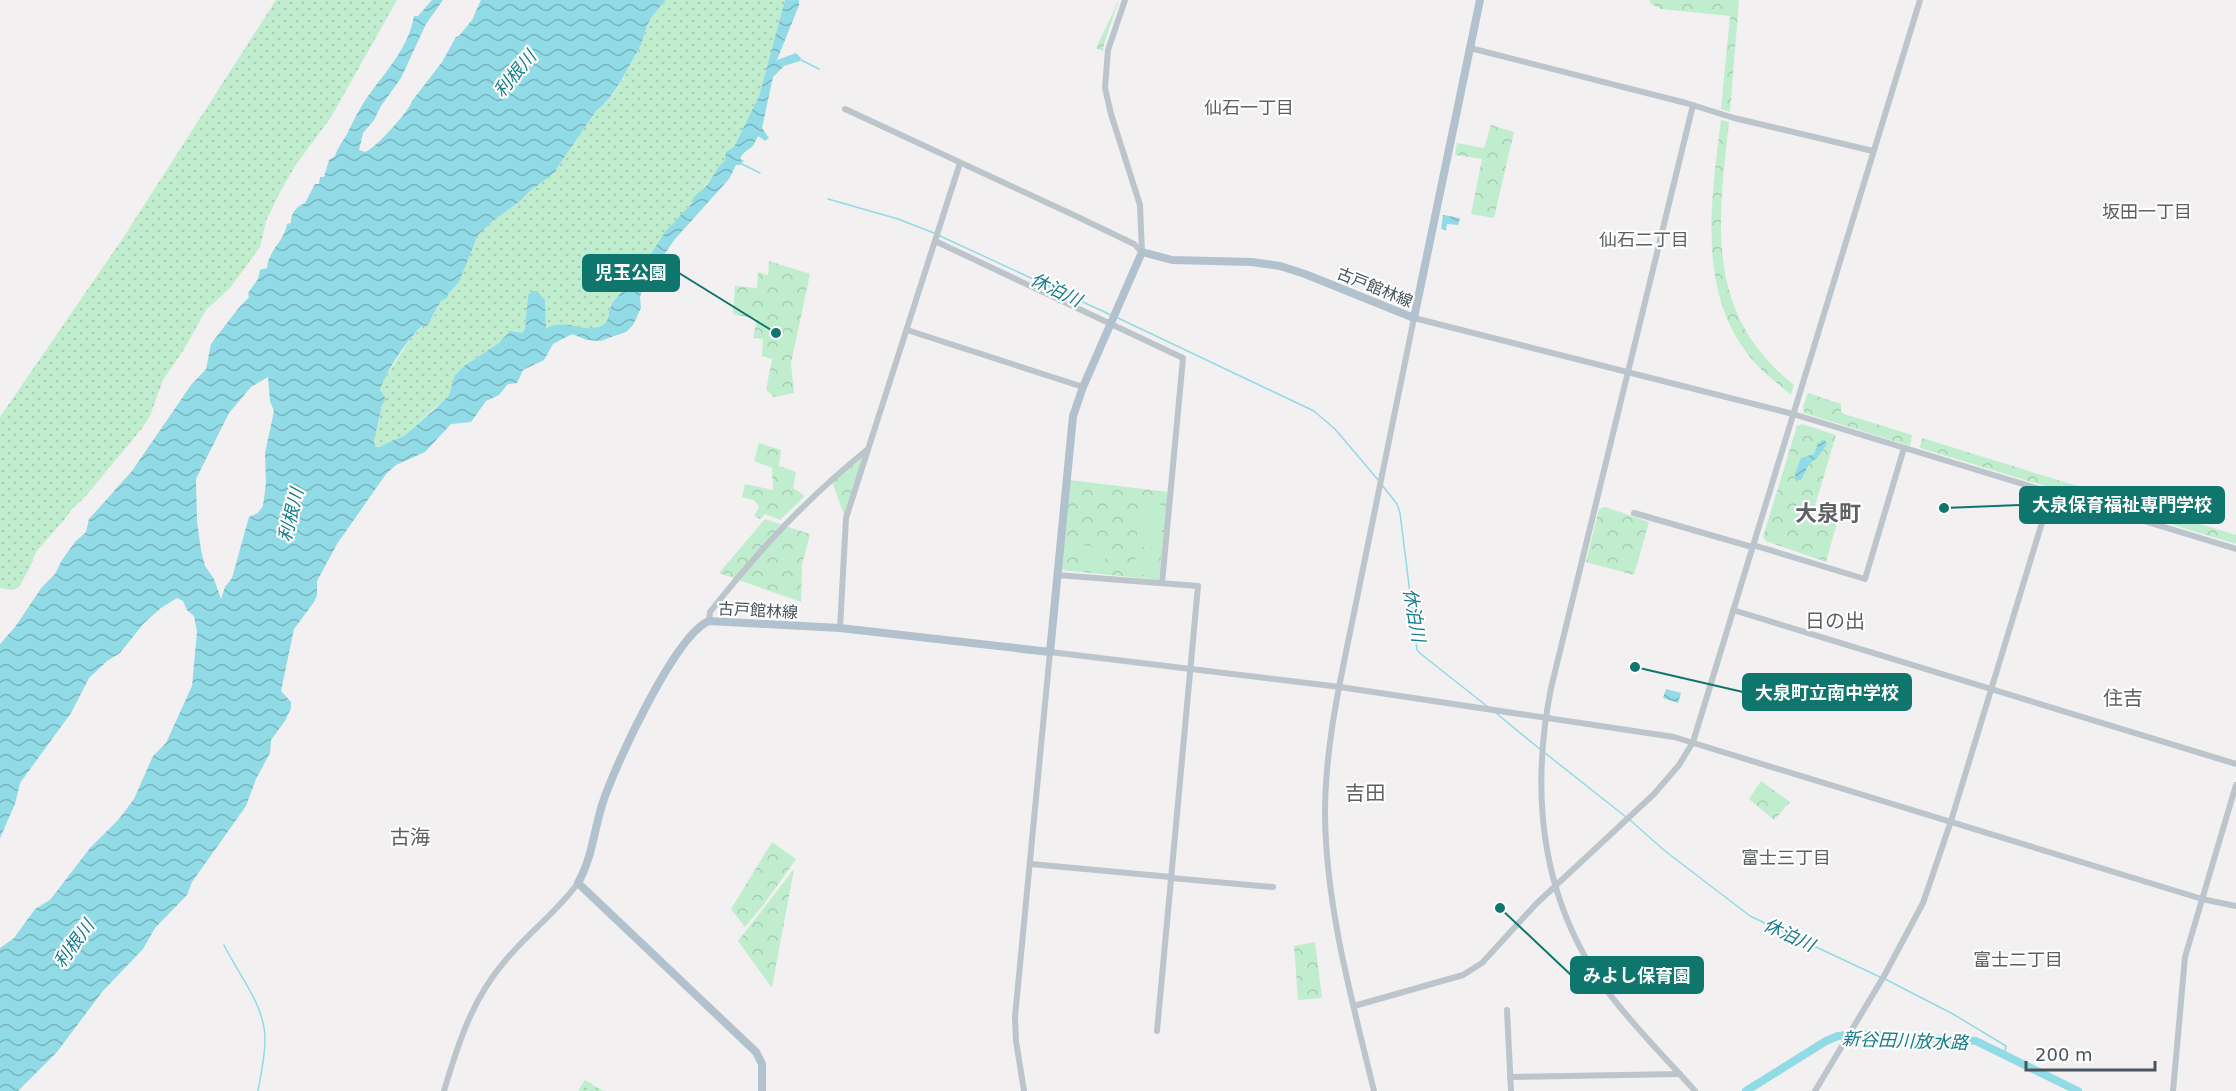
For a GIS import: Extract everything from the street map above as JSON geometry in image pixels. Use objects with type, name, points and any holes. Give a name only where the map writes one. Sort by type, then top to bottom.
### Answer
[{"type":"main road","name":"古戸館林線","points":[[1142,252],[1172,260],[1252,262],[1280,266],[1414,318],[1480,0]]},
{"type":"main road","points":[[1050,652],[1073,416],[1083,387],[1142,252]]},
{"type":"main road","name":"古戸館林線","points":[[578,883],[589,858],[606,794],[660,679],[677,653],[697,629],[709,621],[840,628],[1050,652]]},
{"type":"main road","points":[[578,883],[745,1039],[761,1060],[762,1091]]},
{"type":"street","points":[[1125,0],[1108,50],[1105,88],[1140,205],[1142,252]]},
{"type":"street","points":[[1354,1006],[1463,975],[1473,970],[1489,957],[1554,886],[1670,776],[1693,742],[1920,0]]},
{"type":"street","points":[[1470,48],[1693,105],[1734,118],[1873,151]]},
{"type":"street","points":[[1693,105],[1546,717],[1540,785],[1542,818],[1554,886],[1573,933],[1605,987],[1695,1091]]},
{"type":"street","points":[[845,109],[1116,235],[1134,244],[1142,252]]},
{"type":"street","points":[[840,628],[846,518],[960,163]]},
{"type":"street","points":[[935,240],[1183,358],[1162,583]]},
{"type":"street","points":[[1374,1091],[1334,914],[1326,841],[1327,763],[1340,687],[1414,318],[1793,414],[2236,549]]},
{"type":"street","points":[[907,330],[1083,387]]},
{"type":"street","points":[[1634,513],[1865,579],[1904,448]]},
{"type":"street","points":[[709,621],[710,612],[774,534],[831,479],[868,449]]},
{"type":"street","points":[[1815,1091],[1883,978],[1923,903],[1951,821],[2051,493]]},
{"type":"street","points":[[1057,574],[1198,586],[1157,1031]]},
{"type":"street","points":[[1733,610],[2236,764]]},
{"type":"street","points":[[1024,1091],[1016,1041],[1015,1017],[1050,652],[1340,687],[1665,735],[2202,898],[2236,906]]},
{"type":"street","points":[[2173,1091],[2185,957],[2236,785]]},
{"type":"street","points":[[1031,864],[1273,887]]},
{"type":"street","points":[[444,1091],[463,1031],[487,985],[504,962],[553,914],[578,883]]},
{"type":"street","points":[[1508,1010],[1511,1091]]},
{"type":"street","points":[[1510,1077],[1680,1074]]},
{"type":"green space","points":[[276,0],[397,0],[331,117],[295,166],[279,194],[266,221],[260,247],[230,288],[206,310],[183,351],[163,380],[150,416],[143,427],[36,552],[19,587],[13,590],[0,588],[0,417],[123,238]]},
{"type":"green space","points":[[666,0],[785,0],[759,96],[725,161],[654,249],[630,286],[614,300],[608,320],[604,324],[588,329],[561,325],[547,328],[545,327],[546,318],[528,295],[525,329],[522,333],[507,334],[499,343],[464,366],[455,375],[449,395],[404,436],[384,447],[375,446],[374,441],[382,405],[380,390],[384,379],[411,338],[434,315],[441,301],[459,282],[478,235],[553,174],[596,111],[615,91],[639,49],[651,18]]},
{"type":"green space","points":[[1119,0],[1104,44],[1103,51],[1096,48]]},
{"type":"green space","points":[[1649,0],[1739,0],[1730,112],[1721,109],[1730,16],[1661,9],[1651,4]]},
{"type":"green space","points":[[1721,120],[1729,122],[1721,231],[1724,264],[1731,297],[1744,328],[1765,357],[1794,385],[1791,395],[1757,365],[1737,339],[1724,310],[1716,280],[1712,248],[1712,216]]},
{"type":"green space","points":[[1491,125],[1514,132],[1494,218],[1471,214],[1482,159],[1455,155],[1457,143],[1484,148]]},
{"type":"green space","points":[[769,261],[810,274],[791,363],[794,393],[774,397],[766,390],[772,359],[762,356],[763,339],[753,338],[757,319],[733,314],[735,286],[757,288],[758,272],[768,275]]},
{"type":"green space","points":[[1808,393],[1841,404],[1841,413],[1912,435],[1910,446],[1804,413],[1803,406]]},
{"type":"green space","points":[[1802,424],[1836,435],[1812,516],[1837,523],[1826,562],[1766,541],[1763,537],[1797,426]]},
{"type":"green space","points":[[1922,438],[2236,535],[2236,544],[1920,448]]},
{"type":"green space","points":[[759,443],[781,450],[779,466],[796,472],[793,488],[805,496],[780,520],[765,514],[760,519],[754,516],[759,507],[754,500],[742,497],[745,484],[773,490],[772,468],[754,461]]},
{"type":"green space","points":[[867,454],[844,515],[832,482]]},
{"type":"green space","points":[[1070,480],[1168,492],[1159,580],[1061,570]]},
{"type":"green space","points":[[1140,503],[1164,505],[1160,549],[1136,546]]},
{"type":"green space","points":[[1605,507],[1649,522],[1634,575],[1586,562],[1599,509]]},
{"type":"green space","points":[[765,519],[810,534],[802,565],[801,602],[719,573]]},
{"type":"green space","points":[[1081,545],[1106,548],[1104,570],[1079,568]]},
{"type":"green space","points":[[1136,551],[1159,553],[1157,576],[1134,574]]},
{"type":"green space","points":[[1761,781],[1790,802],[1774,820],[1749,799]]},
{"type":"green space","points":[[772,842],[796,859],[745,927],[731,909]]},
{"type":"green space","points":[[794,869],[775,971],[772,988],[738,941]]},
{"type":"green space","points":[[1315,942],[1322,998],[1298,1000],[1294,946]]},
{"type":"green space","points":[[585,1080],[603,1091],[578,1091]]},
{"type":"water","name":"利根川","points":[[432,0],[443,0],[426,24],[401,78],[363,133],[359,150],[365,152],[370,149],[399,120],[442,62],[456,37],[472,20],[481,0],[666,0],[651,18],[639,49],[615,90],[596,111],[553,174],[478,235],[459,282],[447,298],[441,301],[427,326],[422,326],[416,332],[398,356],[380,390],[386,399],[382,405],[374,441],[375,446],[379,447],[404,436],[434,410],[449,395],[455,375],[464,366],[499,343],[510,331],[522,333],[525,329],[528,295],[533,291],[537,291],[545,300],[546,328],[554,325],[568,325],[594,328],[604,324],[608,320],[614,300],[630,286],[665,232],[707,185],[725,161],[726,152],[734,147],[759,96],[785,0],[799,0],[799,5],[777,60],[796,53],[801,58],[800,61],[784,66],[773,77],[762,128],[769,138],[765,141],[758,136],[753,146],[741,157],[740,159],[744,161],[736,165],[729,179],[675,239],[645,282],[640,297],[641,308],[633,325],[626,332],[600,341],[587,340],[572,334],[553,344],[544,360],[523,370],[517,383],[508,384],[499,395],[486,401],[471,422],[451,424],[425,452],[396,465],[386,474],[337,544],[317,581],[317,595],[314,602],[294,629],[281,691],[291,702],[291,708],[285,721],[271,740],[270,753],[256,779],[246,806],[192,882],[187,895],[155,928],[143,949],[102,992],[57,1052],[18,1091],[0,1091],[0,948],[14,938],[35,909],[50,900],[90,848],[119,819],[134,799],[153,756],[166,743],[192,686],[197,632],[194,616],[187,610],[183,601],[177,598],[144,623],[120,653],[107,661],[89,678],[71,713],[20,783],[15,804],[0,838],[0,644],[15,627],[42,587],[55,574],[75,542],[86,532],[89,519],[132,471],[191,385],[206,369],[211,344],[249,297],[248,293],[258,279],[260,270],[267,268],[270,256],[286,230],[287,224],[291,223],[293,214],[299,206],[305,203],[315,184],[319,184],[320,177],[324,177],[329,160],[335,156],[364,102],[397,57],[408,37],[414,16],[418,16]],"holes":[[[268,377],[270,401],[274,411],[265,453],[266,483],[263,506],[258,513],[249,517],[232,578],[225,587],[221,599],[214,579],[205,566],[201,550],[197,521],[196,479],[229,413],[251,387]]]},
{"type":"water","points":[[1443,215],[1460,218],[1458,225],[1447,224],[1446,230],[1441,229]]},
{"type":"water","points":[[1824,439],[1827,444],[1817,458],[1809,464],[1801,480],[1796,480],[1795,474],[1801,458],[1814,454],[1818,443]]},
{"type":"water","points":[[1666,689],[1681,693],[1678,703],[1663,698]]},
{"type":"waterway","points":[[801,60],[819,69]]},
{"type":"waterway","name":"休泊川","points":[[742,164],[760,173]]},
{"type":"waterway","name":"休泊川","points":[[828,199],[898,219],[934,233]]},
{"type":"waterway","name":"休泊川","points":[[938,235],[1111,315]]},
{"type":"waterway","name":"休泊川","points":[[1118,318],[1314,411],[1335,429],[1379,481]]},
{"type":"waterway","name":"休泊川","points":[[1382,485],[1397,504],[1400,513],[1417,650],[1488,707]]},
{"type":"waterway","name":"休泊川","points":[[1496,713],[1541,750]]},
{"type":"waterway","name":"休泊川","points":[[1545,753],[1626,817]]},
{"type":"waterway","name":"休泊川","points":[[1630,820],[1665,851],[1750,916],[1880,977]]},
{"type":"waterway","points":[[224,945],[256,1002],[264,1026],[264,1052],[258,1091]]},
{"type":"waterway","name":"休泊川","points":[[1885,979],[1953,1014],[2006,1046],[2004,1056]]},
{"type":"waterway","name":"新谷田川放水路","points":[[1746,1091],[1826,1041],[1838,1036],[1856,1034],[1976,1041],[2078,1091]]},
{"type":"place","name":"児玉公園","points":[[776,333]]},
{"type":"place","name":"大泉保育福祉専門学校","points":[[1944,508]]},
{"type":"place","name":"大泉町立南中学校","points":[[1635,667]]},
{"type":"place","name":"みよし保育園","points":[[1500,908]]},
{"type":"district","name":"仙石一丁目","points":[[1249,108]]},
{"type":"district","name":"坂田一丁目","points":[[2147,212]]},
{"type":"district","name":"仙石二丁目","points":[[1644,240]]},
{"type":"district","name":"大泉町","points":[[1828,513]]},
{"type":"district","name":"日の出","points":[[1835,621]]},
{"type":"district","name":"住吉","points":[[2123,698]]},
{"type":"district","name":"吉田","points":[[1365,793]]},
{"type":"district","name":"古海","points":[[410,837]]},
{"type":"district","name":"富士三丁目","points":[[1786,858]]},
{"type":"district","name":"富士二丁目","points":[[2018,960]]}]
